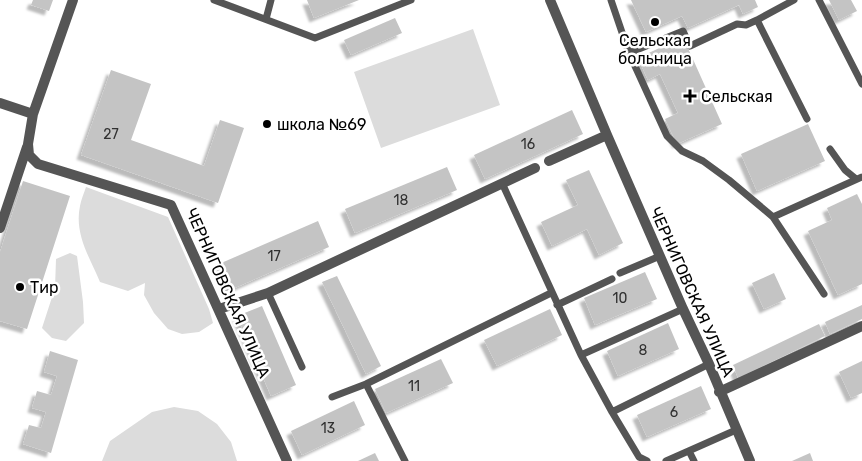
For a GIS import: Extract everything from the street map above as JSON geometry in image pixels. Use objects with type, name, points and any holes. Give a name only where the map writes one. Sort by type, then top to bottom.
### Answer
[{"type":"street","points":[[0,228],[28,144],[33,114],[73,0]]},
{"type":"street","name":"ЧЕРНИГОВСКАЯ УЛИЦА","points":[[550,0],[750,461]]},
{"type":"street","points":[[0,103],[33,114]]},
{"type":"street","points":[[549,160],[607,135]]},
{"type":"street","name":"ЧЕРНИГОВСКАЯ УЛИЦА","points":[[28,144],[29,155],[38,164],[171,205],[287,461]]},
{"type":"street","points":[[219,309],[268,293],[535,168]]},
{"type":"street","points":[[719,392],[862,326]]},
{"type":"lane","points":[[214,0],[315,38],[411,0]]},
{"type":"lane","points":[[266,19],[271,0]]},
{"type":"lane","points":[[611,0],[630,53],[667,136],[682,151],[703,161],[773,216],[824,294]]},
{"type":"lane","points":[[630,53],[683,31],[690,46],[738,24],[746,25],[794,0]]},
{"type":"lane","points":[[820,0],[862,84]]},
{"type":"lane","points":[[757,20],[807,119]]},
{"type":"lane","points":[[830,150],[845,170],[859,178]]},
{"type":"lane","points":[[773,216],[859,178]]},
{"type":"lane","points":[[502,182],[551,293],[581,355],[639,458],[648,461]]},
{"type":"lane","points":[[620,273],[660,256]]},
{"type":"lane","points":[[557,305],[612,279]]},
{"type":"lane","points":[[268,293],[302,367]]},
{"type":"lane","points":[[332,396],[366,384],[551,293]]},
{"type":"lane","points":[[581,355],[683,309]]},
{"type":"lane","points":[[612,412],[709,364]]},
{"type":"lane","points":[[366,384],[405,461]]},
{"type":"lane","points":[[666,461],[736,430]]},
{"type":"lane","points":[[689,451],[694,461]]},
{"type":"shaded area","points":[[473,29],[500,105],[381,148],[354,72]]},
{"type":"shaded area","points":[[86,187],[168,217],[209,309],[213,323],[199,332],[182,334],[168,329],[154,313],[144,295],[145,283],[128,291],[100,282],[84,246],[79,226],[80,206]]},
{"type":"shaded area","points":[[70,253],[77,256],[84,323],[66,341],[52,338],[42,328],[55,288],[56,259]]},
{"type":"shaded area","points":[[174,407],[198,411],[217,424],[231,442],[237,461],[102,461],[110,441],[152,412]]},
{"type":"building","points":[[33,0],[53,0],[49,11],[31,5]]},
{"type":"building","points":[[307,0],[359,0],[314,18]]},
{"type":"building","name":"Сельская больница","points":[[631,0],[755,0],[758,7],[743,14],[739,5],[688,28],[682,16],[646,32]]},
{"type":"building","points":[[829,0],[851,0],[857,11],[839,20]]},
{"type":"building","points":[[395,18],[402,33],[351,55],[344,40]]},
{"type":"building","name":"Сельская","points":[[683,37],[722,124],[677,144],[665,119],[678,113],[660,74],[648,80],[638,58]]},
{"type":"building","points":[[111,70],[151,84],[131,140],[204,166],[220,120],[244,128],[218,203],[81,155]]},
{"type":"building","points":[[572,110],[583,134],[485,179],[474,155]]},
{"type":"building","points":[[808,124],[825,161],[757,191],[741,154]]},
{"type":"building","points":[[447,167],[457,190],[355,233],[345,209]]},
{"type":"building","points":[[589,170],[623,243],[599,255],[587,229],[552,246],[541,222],[578,205],[566,180]]},
{"type":"building","name":"Тир","points":[[23,181],[70,196],[27,329],[0,321],[0,252]]},
{"type":"building","points":[[857,194],[862,204],[862,284],[838,295],[808,231],[832,220],[827,208]]},
{"type":"building","points":[[318,221],[329,247],[230,290],[219,264]]},
{"type":"building","points":[[645,272],[657,299],[595,325],[584,298]]},
{"type":"building","points":[[774,273],[786,299],[764,309],[752,283]]},
{"type":"building","points":[[337,276],[381,366],[366,374],[322,282]]},
{"type":"building","points":[[862,305],[862,319],[830,334],[825,322]]},
{"type":"building","points":[[262,306],[296,385],[271,396],[237,316]]},
{"type":"building","points":[[550,309],[562,335],[497,366],[484,340]]},
{"type":"building","points":[[668,323],[679,349],[618,376],[607,351]]},
{"type":"building","points":[[819,324],[825,336],[738,378],[733,365]]},
{"type":"building","points":[[50,351],[78,360],[51,453],[23,444],[29,425],[41,428],[46,412],[32,408],[37,391],[51,395],[57,376],[44,372]]},
{"type":"building","points":[[441,359],[453,383],[386,413],[375,389]]},
{"type":"building","points":[[862,361],[862,393],[851,398],[839,372]]},
{"type":"building","points":[[701,386],[711,409],[647,437],[637,415]]},
{"type":"building","points":[[354,401],[365,425],[302,455],[291,431]]},
{"type":"building","points":[[375,453],[379,461],[358,461]]},
{"type":"building","points":[[810,453],[813,461],[792,461]]},
{"type":"place","name":"Сельская больница","points":[[655,22]]},
{"type":"place","name":"Сельская","points":[[690,96]]},
{"type":"place","name":"школа №69","points":[[267,124]]},
{"type":"place","name":"Тир","points":[[20,287]]}]
